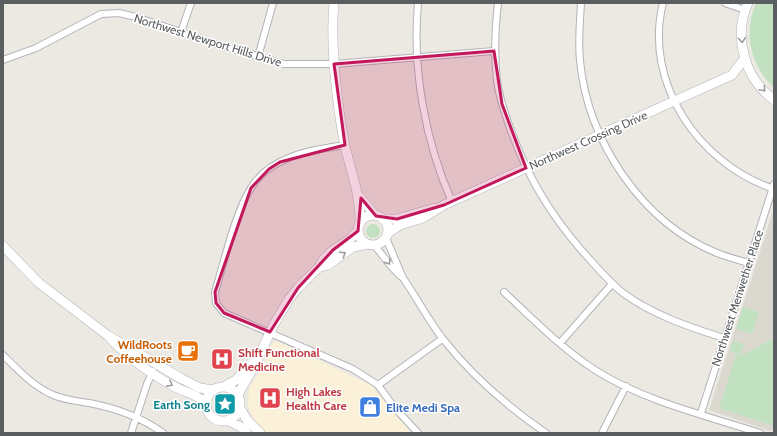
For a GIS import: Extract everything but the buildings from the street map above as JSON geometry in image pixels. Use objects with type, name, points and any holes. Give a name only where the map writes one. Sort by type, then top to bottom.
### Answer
[{"type":"street","points":[[181,32],[191,3]]},
{"type":"street","points":[[258,57],[273,3]]},
{"type":"street","points":[[334,3],[334,64],[345,144],[358,195],[361,239],[384,255],[393,270],[403,278]]},
{"type":"street","points":[[418,3],[416,31],[420,90],[428,128],[448,204]]},
{"type":"street","points":[[498,3],[494,51],[497,83],[502,104],[526,168],[546,204],[572,239],[612,284],[638,303],[669,319],[724,338]]},
{"type":"street","points":[[581,3],[579,41],[580,61],[587,96],[600,134],[620,170],[642,198],[664,220],[690,239],[717,253],[749,263]]},
{"type":"street","points":[[663,3],[660,28],[660,47],[662,63],[674,102],[694,133],[713,155],[738,173],[773,187]]},
{"type":"street","points":[[725,3],[747,6],[741,32],[745,58],[753,76],[763,90],[774,100]]},
{"type":"street","name":"Northwest Newport Hills Drive","points":[[3,60],[36,48],[101,14],[118,12],[284,64],[334,64],[494,51]]},
{"type":"street","name":"Northwest Crossing Drive","points":[[387,235],[400,225],[423,218],[448,204],[732,75],[745,58]]},
{"type":"street","name":"Northwest Crossing Drive","points":[[732,75],[753,76]]},
{"type":"street","points":[[345,144],[305,153],[280,162],[259,178],[245,199],[215,292],[216,303],[224,312],[353,369],[378,385],[394,407],[418,433]]},
{"type":"street","name":"Northwest Meriwether Place","points":[[701,413],[773,187]]},
{"type":"street","points":[[358,195],[387,225],[387,235],[403,278],[442,339],[504,402],[546,433]]},
{"type":"street","name":"Northwest Crossing Drive","points":[[379,217],[397,219],[448,204]]},
{"type":"street","points":[[238,394],[255,366],[270,332],[289,299],[333,250],[349,240],[367,217],[379,217]]},
{"type":"street","points":[[319,267],[328,265],[353,247],[383,242],[387,235]]},
{"type":"street","points":[[3,246],[39,283],[107,335],[122,351],[152,374],[196,396],[206,403]]},
{"type":"street","points":[[560,343],[612,284]]},
{"type":"street","points":[[504,292],[560,343],[595,370],[626,386],[661,401],[760,433]]},
{"type":"street","points":[[107,335],[126,344],[157,365],[200,388],[213,390],[236,380],[260,352]]},
{"type":"street","points":[[378,385],[442,339]]},
{"type":"street","points":[[3,355],[31,382],[55,396],[101,406],[136,416],[163,433]]},
{"type":"street","points":[[131,433],[147,384],[157,365]]},
{"type":"street","points":[[225,386],[234,390],[238,394],[240,408],[247,420],[260,433]]},
{"type":"street","points":[[602,433],[626,386]]},
{"type":"street","points":[[213,390],[206,403],[207,410],[214,418],[229,420],[241,427],[247,433]]},
{"type":"street","points":[[229,420],[238,414],[240,408]]},
{"type":"highlighted area","points":[[494,51],[502,104],[526,168],[444,205],[397,219],[376,216],[361,198],[358,231],[333,250],[298,288],[270,332],[224,313],[216,303],[215,292],[251,188],[269,169],[280,162],[345,145],[334,64]]},
{"type":"shaded area","points":[[774,208],[774,430],[770,431],[709,410]]},
{"type":"shaded area","points":[[277,341],[364,382],[368,382],[411,433],[266,433],[253,418],[248,405],[249,389],[259,373],[274,342]]},
{"type":"green space","points":[[756,3],[774,3],[774,88],[759,69],[751,48],[750,26]]},
{"type":"green space","points":[[370,224],[376,224],[380,228],[380,234],[376,238],[370,238],[366,234],[366,228]]},
{"type":"green space","points":[[743,307],[759,312],[752,334],[736,329]]},
{"type":"green space","points":[[772,339],[774,343],[774,426],[719,408],[736,355],[741,356]]},
{"type":"green space","points":[[733,341],[744,344],[741,355],[730,351]]},
{"type":"place","name":"WildRoots Coffeehouse","points":[[188,351]]},
{"type":"place","name":"Shift Functional Medicine","points":[[222,359]]},
{"type":"place","name":"High Lakes Health Care","points":[[270,398]]},
{"type":"place","name":"Earth Song","points":[[225,404]]},
{"type":"place","name":"Elite Medi Spa","points":[[370,407]]}]
